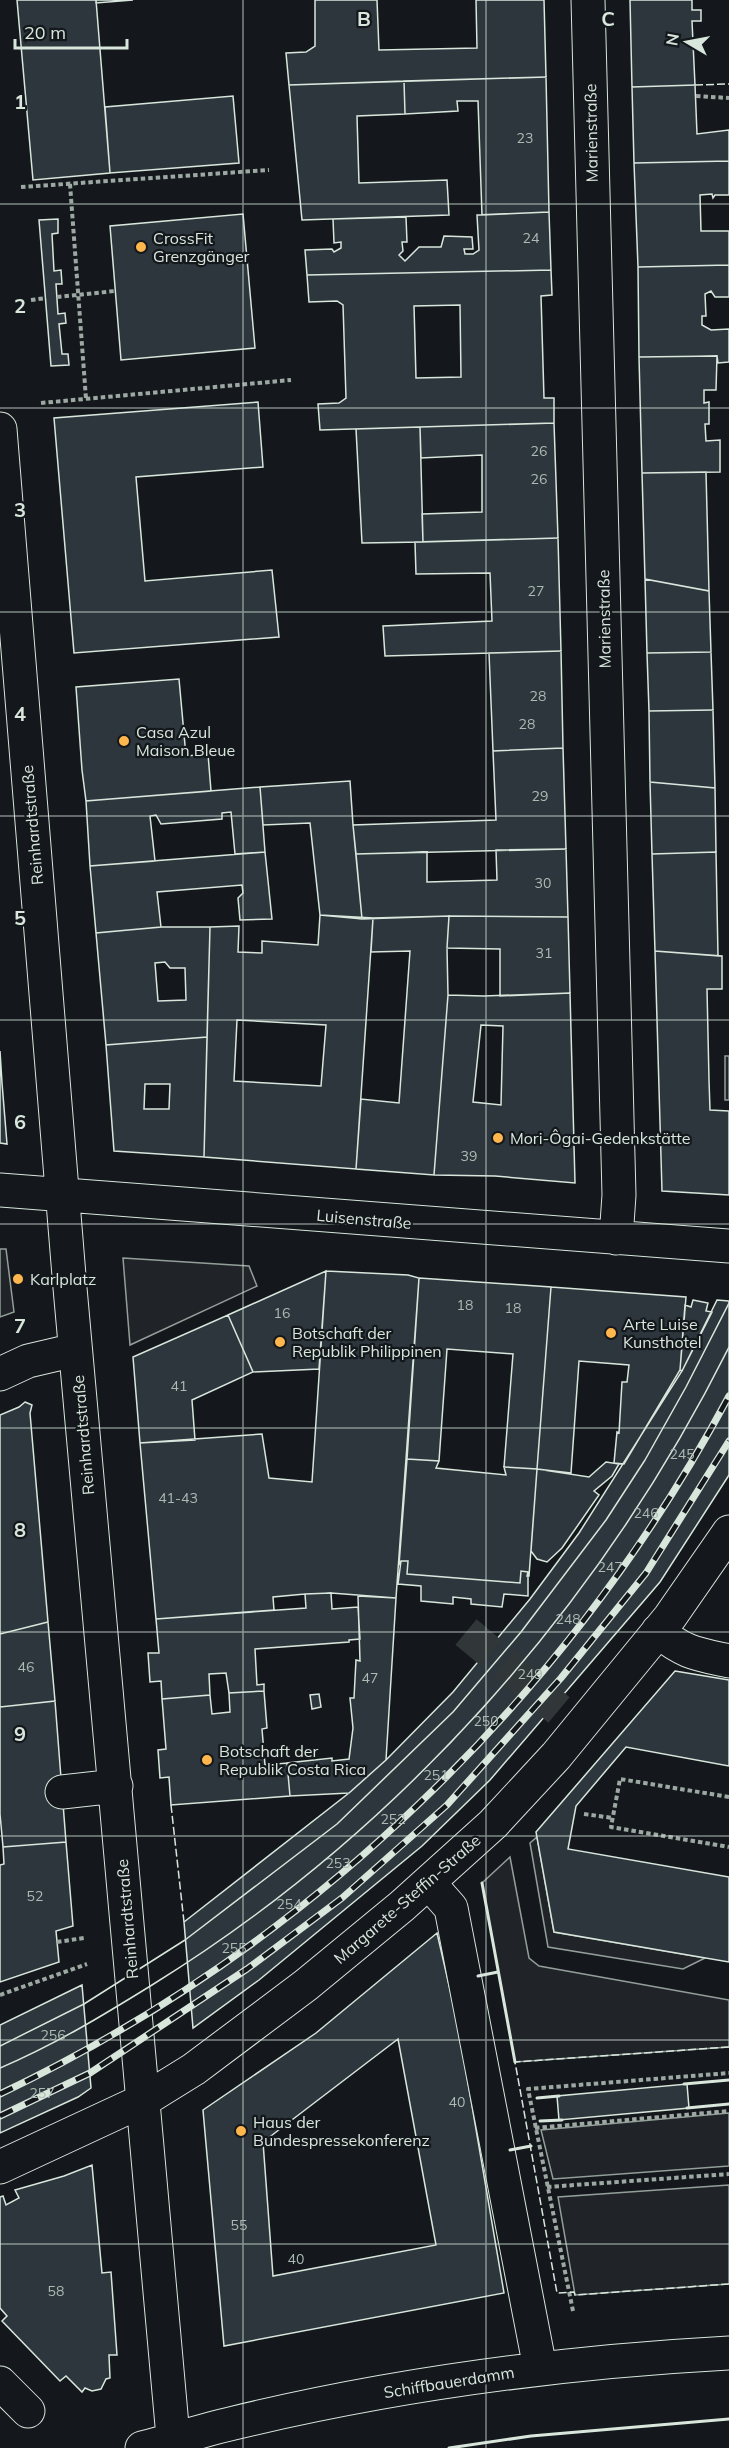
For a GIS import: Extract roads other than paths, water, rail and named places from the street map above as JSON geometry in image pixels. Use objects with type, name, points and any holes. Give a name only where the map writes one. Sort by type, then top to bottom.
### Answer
[{"type":"street","name":"Marienstraße","points":[[588,0],[619,1195],[616,1238]]},
{"type":"street","name":"Reinhardtstraße","points":[[0,429],[75,1350],[174,2444]]},
{"type":"street","name":"Luisenstraße","points":[[0,1190],[729,1246]]},
{"type":"street","points":[[0,1374],[28,1361],[75,1350]]},
{"type":"street","name":"Margarete-Steffin-Straße","points":[[0,2167],[144,2100],[194,2069],[306,1985],[429,1883],[493,1824],[568,1742],[658,1631],[729,1532]]},
{"type":"street","points":[[658,1631],[676,1646],[692,1653],[729,1661]]},
{"type":"street","points":[[63,1803],[117,1797]]},
{"type":"street","points":[[429,1883],[451,1908],[540,2368]]},
{"type":"street","name":"Schiffbauerdamm","points":[[142,2448],[174,2444],[233,2423],[382,2392],[540,2368],[663,2356],[729,2353]]},
{"type":"street","points":[[0,2383],[28,2411]]},
{"type":"tunnel","points":[[466,1632],[559,1710]]},
{"type":"tram line","points":[[0,2046],[84,2004],[185,1940],[337,1824],[453,1712],[521,1632],[606,1520],[645,1460],[729,1303]]},
{"type":"tram line","points":[[0,2068],[59,2040],[115,2008],[242,1924],[328,1857],[409,1784],[484,1706],[554,1623],[619,1535],[677,1443],[729,1347]]},
{"type":"railway","points":[[0,2094],[114,2034],[222,1965],[324,1888],[420,1803],[509,1711],[590,1612],[664,1507],[729,1396]]},
{"type":"railway","points":[[0,2116],[90,2073],[247,1969],[342,1898],[447,1805],[561,1678],[646,1573],[729,1441]]},
{"type":"place","name":"CrossFit Grenzgänger","points":[[141,247]]},
{"type":"place","name":"Casa Azul Maison Bleue","points":[[124,741]]},
{"type":"place","name":"Mori-Ôgai-Gedenkstätte","points":[[498,1138]]},
{"type":"place","name":"Karlplatz","points":[[18,1279]]},
{"type":"place","name":"Arte Luise Kunsthotel","points":[[611,1333]]},
{"type":"place","name":"Botschaft der Republik Philippinen","points":[[280,1342]]},
{"type":"place","name":"Botschaft der Republik Costa Rica","points":[[207,1760]]},
{"type":"place","name":"Haus der Bundespressekonferenz","points":[[241,2131]]}]
